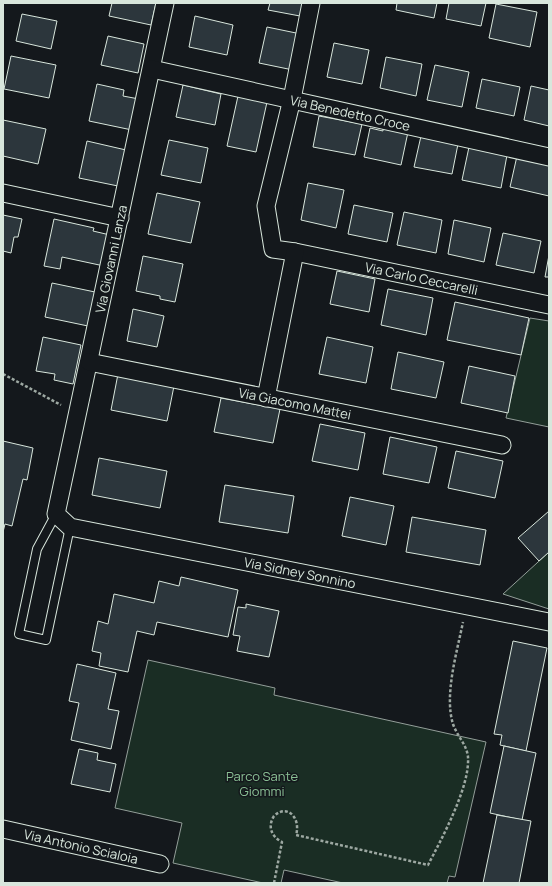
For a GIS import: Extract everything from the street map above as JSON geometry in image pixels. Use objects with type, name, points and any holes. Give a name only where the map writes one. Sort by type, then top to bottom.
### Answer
[{"type":"street","name":"Via Giovanni Lanza","points":[[56,514],[165,3]]},
{"type":"street","points":[[292,99],[311,3]]},
{"type":"street","name":"Via Benedetto Croce","points":[[152,69],[549,157]]},
{"type":"street","name":"Via Carlo Ceccarelli","points":[[292,99],[266,206],[273,249],[295,252],[549,305]]},
{"type":"street","points":[[3,193],[120,218]]},
{"type":"street","points":[[266,398],[295,252]]},
{"type":"street","name":"Via Giacomo Mattei","points":[[89,362],[502,445]]},
{"type":"street","points":[[56,514],[70,527]]},
{"type":"street","name":"Via Sidney Sonnino","points":[[70,527],[549,622]]},
{"type":"street","name":"Via Antonio Scialoia","points":[[3,829],[160,864]]},
{"type":"lane","points":[[56,514],[37,549],[19,634],[46,640],[70,527]]},
{"type":"path","points":[[3,374],[63,406]]},
{"type":"path","points":[[274,883],[282,842],[274,836],[270,827],[274,816],[282,812],[290,813],[296,818],[298,827],[296,835],[428,865],[448,827],[466,777],[468,757],[453,724],[450,687],[466,606]]},
{"type":"green space","points":[[530,318],[549,321],[549,427],[506,418]]},
{"type":"green space","points":[[549,552],[549,609],[503,594]]},
{"type":"green space","name":"Parco Sante Giommi","points":[[148,660],[275,688],[274,695],[486,742],[455,877],[449,876],[447,883],[343,883],[284,870],[281,883],[263,883],[173,863],[182,823],[115,808]]},
{"type":"building","points":[[112,3],[156,3],[151,25],[109,16]]},
{"type":"building","points":[[270,3],[303,3],[300,16],[268,10]]},
{"type":"building","points":[[397,3],[437,3],[434,18],[396,10]]},
{"type":"building","points":[[449,3],[486,3],[481,26],[446,19]]},
{"type":"building","points":[[496,4],[537,12],[530,47],[489,38]]},
{"type":"building","points":[[22,14],[57,21],[51,49],[16,41]]},
{"type":"building","points":[[195,16],[233,25],[227,55],[189,47]]},
{"type":"building","points":[[267,27],[301,34],[293,70],[259,63]]},
{"type":"building","points":[[108,36],[144,44],[138,73],[101,65]]},
{"type":"building","points":[[334,43],[369,50],[362,84],[327,77]]},
{"type":"building","points":[[11,56],[56,65],[49,98],[4,89]]},
{"type":"building","points":[[386,57],[422,64],[416,96],[380,88]]},
{"type":"building","points":[[435,65],[469,72],[462,107],[427,100]]},
{"type":"building","points":[[482,79],[520,87],[514,116],[476,108]]},
{"type":"building","points":[[97,84],[124,90],[123,96],[139,99],[132,130],[89,121]]},
{"type":"building","points":[[183,85],[221,94],[215,125],[176,117]]},
{"type":"building","points":[[531,86],[549,90],[549,126],[524,120]]},
{"type":"building","points":[[238,96],[267,102],[256,152],[227,146]]},
{"type":"building","points":[[319,116],[362,124],[355,155],[313,147]]},
{"type":"building","points":[[3,120],[46,129],[38,164],[3,156]]},
{"type":"building","points":[[383,127],[408,132],[401,165],[364,157],[370,128],[383,131]]},
{"type":"building","points":[[421,136],[458,144],[452,174],[414,167]]},
{"type":"building","points":[[169,140],[208,148],[201,183],[161,175]]},
{"type":"building","points":[[87,141],[126,150],[118,186],[79,178]]},
{"type":"building","points":[[469,147],[507,155],[501,188],[462,180]]},
{"type":"building","points":[[517,156],[549,163],[549,196],[510,187]]},
{"type":"building","points":[[308,183],[344,190],[336,228],[301,220]]},
{"type":"building","points":[[157,193],[200,202],[191,243],[148,234]]},
{"type":"building","points":[[354,205],[393,213],[387,242],[348,234]]},
{"type":"building","points":[[404,212],[442,220],[436,253],[397,245]]},
{"type":"building","points":[[3,215],[22,219],[18,237],[14,237],[11,253],[3,251]]},
{"type":"building","points":[[54,219],[94,228],[93,231],[110,235],[104,266],[62,257],[60,269],[44,266]]},
{"type":"building","points":[[454,220],[491,228],[484,262],[448,254]]},
{"type":"building","points":[[503,233],[541,241],[534,273],[496,265]]},
{"type":"building","points":[[549,255],[549,277],[545,277]]},
{"type":"building","points":[[143,256],[183,264],[175,302],[160,299],[160,296],[136,291]]},
{"type":"building","points":[[337,271],[375,279],[369,312],[330,304]]},
{"type":"building","points":[[52,283],[95,292],[88,326],[45,317]]},
{"type":"building","points":[[388,289],[433,298],[426,335],[381,325]]},
{"type":"building","points":[[455,302],[529,318],[521,355],[447,340]]},
{"type":"building","points":[[133,309],[164,316],[157,347],[127,341]]},
{"type":"building","points":[[43,337],[81,345],[73,384],[54,380],[55,374],[36,371]]},
{"type":"building","points":[[327,337],[373,347],[366,383],[319,374]]},
{"type":"building","points":[[398,352],[444,362],[436,398],[391,389]]},
{"type":"building","points":[[469,366],[515,376],[508,413],[461,403]]},
{"type":"building","points":[[118,374],[174,386],[167,421],[111,410]]},
{"type":"building","points":[[221,398],[280,409],[273,443],[214,432]]},
{"type":"building","points":[[320,424],[365,433],[358,470],[312,461]]},
{"type":"building","points":[[390,437],[437,447],[429,483],[383,474]]},
{"type":"building","points":[[3,441],[33,448],[27,480],[23,479],[12,526],[5,524],[3,532]]},
{"type":"building","points":[[456,451],[503,461],[495,498],[448,488]]},
{"type":"building","points":[[99,458],[167,471],[160,508],[92,495]]},
{"type":"building","points":[[225,485],[294,496],[288,533],[219,522]]},
{"type":"building","points":[[350,497],[394,506],[386,545],[342,536]]},
{"type":"building","points":[[549,511],[549,552],[539,561],[518,538]]},
{"type":"building","points":[[412,517],[486,530],[480,565],[406,552]]},
{"type":"building","points":[[181,577],[238,590],[228,637],[157,622],[154,635],[137,631],[128,672],[99,666],[101,653],[92,651],[98,621],[108,624],[114,594],[154,603],[159,581],[179,586]]},
{"type":"building","points":[[246,604],[279,611],[269,657],[237,651],[240,636],[233,635],[238,607],[246,608]]},
{"type":"building","points":[[513,641],[547,648],[526,751],[500,745],[502,735],[494,734]]},
{"type":"building","points":[[77,664],[116,673],[108,709],[119,711],[111,749],[71,740],[79,703],[69,701]]},
{"type":"building","points":[[504,746],[536,753],[522,820],[490,813]]},
{"type":"building","points":[[79,749],[98,753],[97,760],[116,764],[110,792],[71,784]]},
{"type":"building","points":[[497,815],[531,821],[519,883],[483,883]]}]
